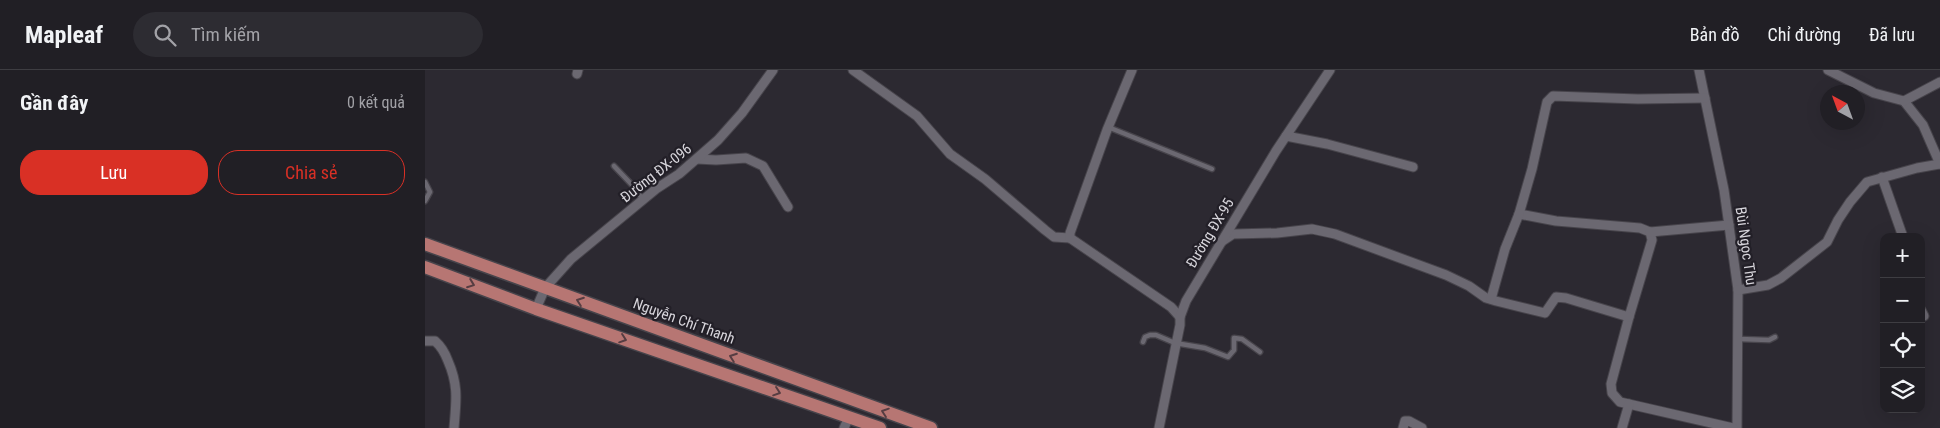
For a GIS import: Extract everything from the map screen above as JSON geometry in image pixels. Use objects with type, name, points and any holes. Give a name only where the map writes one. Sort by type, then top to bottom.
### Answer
[{"type":"main road","name":"Nguyễn Chí Thanh","points":[[425,244],[931,428]]},
{"type":"main road","points":[[425,267],[846,422],[880,428]]},
{"type":"street","name":"Đường ĐX-096","points":[[536,309],[545,288],[571,259],[643,200],[679,174],[718,140],[736,120],[773,70]]},
{"type":"street","points":[[853,70],[917,116],[950,154],[985,179],[1054,237],[1070,238],[1171,307],[1180,317]]},
{"type":"street","points":[[1070,238],[1109,126],[1132,70]]},
{"type":"street","name":"Đường ĐX-95","points":[[1159,428],[1180,317],[1186,301],[1286,136],[1330,70]]},
{"type":"street","name":"Bùi Ngọc Thu","points":[[1699,70],[1725,190],[1739,290],[1737,428]]},
{"type":"street","points":[[1739,290],[1767,285],[1803,263],[1827,242],[1838,220],[1867,182],[1917,168],[1940,164],[1923,126],[1904,101],[1874,93],[1828,70]]},
{"type":"street","points":[[1904,101],[1940,82]]},
{"type":"street","points":[[1491,299],[1505,249],[1519,214],[1532,169],[1547,102],[1553,96],[1638,99],[1705,98]]},
{"type":"street","points":[[1286,136],[1327,144],[1413,167]]},
{"type":"street","points":[[697,159],[745,158],[763,166],[787,207]]},
{"type":"street","points":[[1882,177],[1902,233]]},
{"type":"street","points":[[1519,214],[1556,221],[1640,228],[1650,232],[1729,225]]},
{"type":"street","points":[[1221,242],[1233,234],[1277,233],[1312,229],[1335,234],[1446,275],[1491,299],[1545,313],[1556,297],[1566,298],[1629,317]]},
{"type":"street","points":[[1650,232],[1652,240],[1611,384],[1612,394],[1621,402],[1733,428]]},
{"type":"street","points":[[425,341],[435,341],[443,348],[454,373],[457,390],[454,428]]},
{"type":"street","points":[[1622,428],[1629,404]]},
{"type":"street","points":[[1403,428],[1405,421],[1409,421],[1422,428]]},
{"type":"lane","points":[[1109,126],[1212,170]]},
{"type":"lane","points":[[614,166],[635,188],[643,200]]},
{"type":"lane","points":[[425,182],[430,192],[425,201]]},
{"type":"lane","points":[[1143,342],[1145,337],[1150,335],[1156,336],[1175,343],[1205,348],[1228,357],[1234,350],[1234,338],[1242,338],[1259,352]]},
{"type":"lane","points":[[1739,339],[1769,340],[1775,337]]}]
